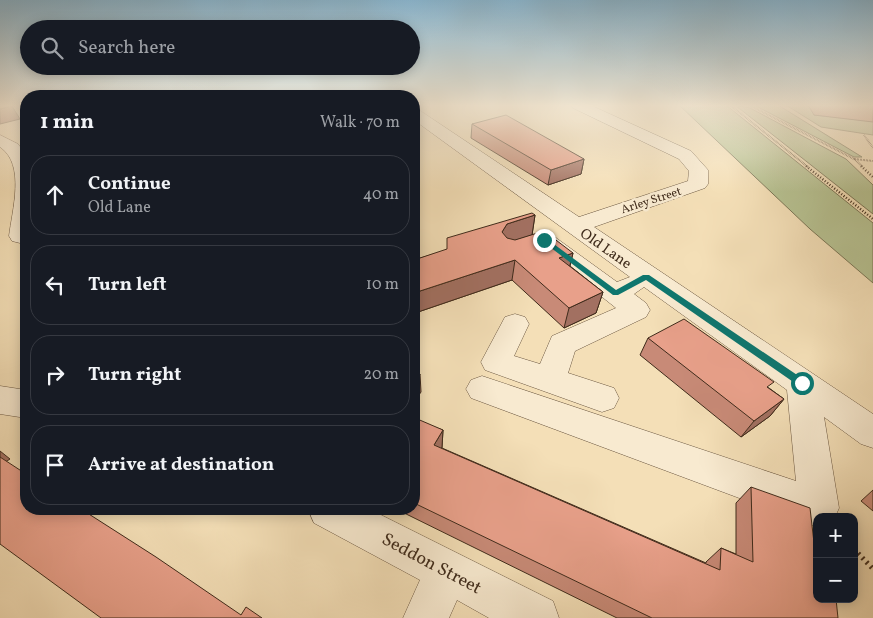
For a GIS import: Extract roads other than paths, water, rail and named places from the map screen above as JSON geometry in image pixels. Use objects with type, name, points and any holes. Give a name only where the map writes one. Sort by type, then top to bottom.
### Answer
[{"type":"street","name":"Old Lane","points":[[431,134],[574,226],[873,433]]},
{"type":"street","name":"Arley Street","points":[[574,226],[698,184],[698,170],[685,155],[640,134]]},
{"type":"street","points":[[13,145],[20,162]]},
{"type":"street","points":[[15,237],[20,206]]},
{"type":"street","points":[[521,248],[544,240],[636,310],[562,344],[550,380]]},
{"type":"street","points":[[615,293],[646,276]]},
{"type":"street","points":[[515,324],[496,362],[602,398]]},
{"type":"street","points":[[482,389],[819,508],[802,383]]},
{"type":"street","points":[[0,400],[20,403]]},
{"type":"street","name":"Seddon Street","points":[[340,515],[536,618]]},
{"type":"street","points":[[426,618],[447,571]]}]
